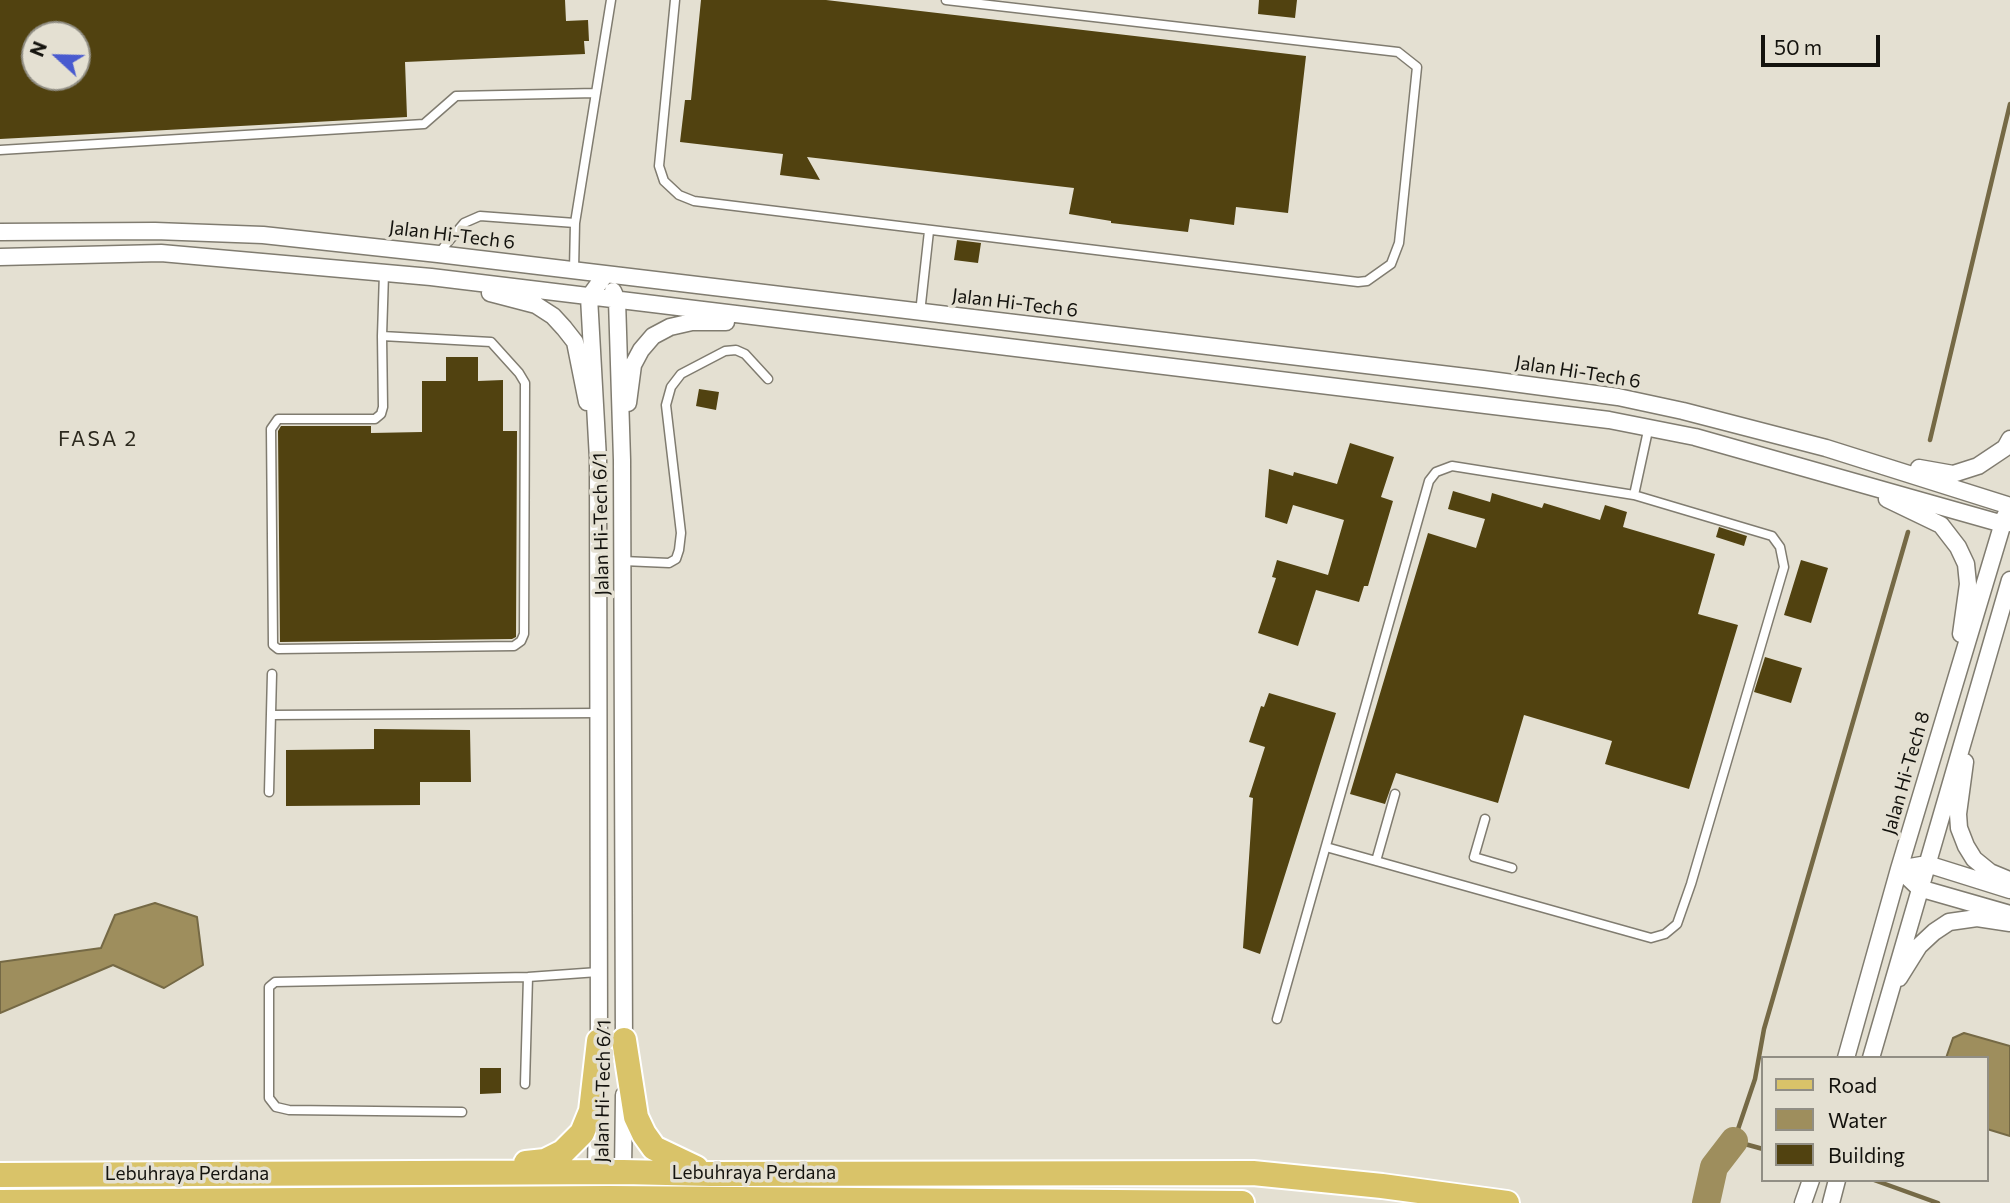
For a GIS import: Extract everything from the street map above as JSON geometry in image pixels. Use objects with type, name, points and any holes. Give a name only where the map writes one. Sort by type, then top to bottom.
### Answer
[{"type":"main road","points":[[624,1040],[636,1117],[644,1134],[654,1148],[710,1174]]},
{"type":"main road","points":[[456,1173],[545,1161],[564,1152],[582,1133],[591,1111],[599,1041]]},
{"type":"main road","name":"Lebuhraya Perdana","points":[[0,1175],[1253,1173],[1382,1186],[1507,1203]]},
{"type":"main road","name":"Lebuhraya Perdana","points":[[0,1202],[609,1198],[1242,1203]]},
{"type":"street","name":"Jalan Hi-Tech 6","points":[[0,232],[155,231],[263,235],[1618,397],[1683,411],[1855,457],[2010,504]]},
{"type":"street","points":[[0,257],[161,253],[431,277],[1649,426],[2006,524]]},
{"type":"street","points":[[589,297],[605,275]]},
{"type":"street","name":"Jalan Hi-Tech 6/1","points":[[605,275],[617,300],[623,561],[623,1172],[609,1198]]},
{"type":"street","points":[[431,277],[536,305],[559,322],[575,342],[598,459]]},
{"type":"street","name":"Jalan Hi-Tech 6/1","points":[[589,297],[598,459],[599,1041],[596,1172],[609,1198]]},
{"type":"street","points":[[622,460],[633,365],[653,335],[670,327],[692,322],[788,321]]},
{"type":"street","points":[[1855,457],[1953,474],[1978,466],[1993,457],[2005,448],[2010,439]]},
{"type":"street","points":[[1846,479],[1941,525],[1958,547],[1966,564],[1968,584],[1955,682]]},
{"type":"street","name":"Jalan Hi-Tech 8","points":[[1847,1056],[1899,869],[2010,504]]},
{"type":"street","points":[[1872,1056],[2010,580]]},
{"type":"street","points":[[1973,708],[1958,814],[1959,828],[1975,859],[1990,872],[2010,881]]},
{"type":"street","points":[[1899,869],[1927,864],[2010,890]]},
{"type":"street","points":[[1899,869],[1919,888],[2010,914]]},
{"type":"street","points":[[1889,994],[1919,946],[1949,922],[1977,918],[2010,923]]},
{"type":"street","points":[[1832,1201],[1837,1182]]},
{"type":"lane","points":[[574,272],[575,223],[611,0]]},
{"type":"lane","points":[[675,0],[659,166],[664,181],[679,195],[694,201],[1358,282],[1367,281],[1391,264],[1399,243],[1417,67],[1398,52],[946,0]]},
{"type":"lane","points":[[0,150],[424,124],[456,96],[596,93]]},
{"type":"lane","points":[[438,254],[464,223],[480,216],[575,223]]},
{"type":"lane","points":[[920,313],[929,231]]},
{"type":"lane","points":[[382,336],[491,342],[525,383],[524,634],[522,641],[514,646],[278,649],[273,645],[271,429],[278,419],[376,419],[381,414],[382,336],[384,273]]},
{"type":"lane","points":[[623,561],[669,563],[676,559],[679,551],[681,533],[666,405],[671,387],[681,374],[724,352],[736,350],[745,354],[768,379]]},
{"type":"lane","points":[[1634,495],[1649,426]]},
{"type":"lane","points":[[1277,1019],[1429,481],[1436,472],[1452,466],[1634,495],[1772,536],[1780,547],[1784,567],[1677,924],[1665,934],[1651,938],[1326,847]]},
{"type":"lane","points":[[269,792],[272,674]]},
{"type":"lane","points":[[271,715],[599,713]]},
{"type":"lane","points":[[1376,861],[1395,794]]},
{"type":"lane","points":[[1485,819],[1474,857],[1512,868]]},
{"type":"lane","points":[[462,1112],[289,1110],[276,1107],[270,1098],[269,987],[275,982],[527,977],[598,972]]},
{"type":"lane","points":[[524,1084],[527,977]]},
{"type":"water","points":[[155,903],[197,917],[203,965],[164,988],[113,965],[0,1013],[0,962],[101,948],[115,915]]},
{"type":"water","points":[[1964,1033],[2010,1046],[2010,1136],[1989,1130],[1989,1056],[1947,1056],[1953,1038]]},
{"type":"building","points":[[0,0],[565,0],[566,21],[588,20],[589,41],[584,41],[585,54],[405,62],[407,117],[0,139]]},
{"type":"building","points":[[701,0],[826,0],[1306,56],[1288,213],[1236,207],[1234,225],[1190,219],[1188,232],[1111,223],[1069,214],[1074,188],[807,157],[820,180],[780,175],[783,154],[680,142],[685,100],[691,100]]},
{"type":"building","points":[[1259,0],[1297,0],[1295,18],[1258,14]]},
{"type":"building","points":[[957,240],[981,243],[978,263],[954,260]]},
{"type":"building","points":[[446,357],[478,357],[478,381],[503,380],[503,431],[517,431],[516,637],[280,642],[278,431],[281,426],[371,426],[371,433],[422,432],[422,381],[446,381]]},
{"type":"building","points":[[699,389],[719,392],[716,410],[696,406]]},
{"type":"building","points":[[1350,443],[1394,457],[1381,497],[1393,501],[1368,586],[1364,586],[1359,602],[1316,590],[1298,646],[1258,633],[1276,578],[1272,577],[1277,560],[1328,575],[1344,520],[1293,505],[1287,524],[1265,517],[1269,469],[1293,476],[1294,472],[1337,484]]},
{"type":"building","points":[[1453,491],[1490,502],[1492,493],[1542,508],[1544,503],[1600,520],[1605,505],[1627,512],[1623,527],[1715,554],[1698,614],[1738,625],[1689,789],[1605,764],[1612,741],[1524,715],[1498,803],[1396,773],[1385,804],[1350,794],[1428,533],[1476,548],[1485,519],[1448,509]]},
{"type":"building","points":[[1719,527],[1747,536],[1744,546],[1716,537]]},
{"type":"building","points":[[1801,560],[1828,568],[1811,623],[1784,615]]},
{"type":"building","points":[[1765,657],[1802,668],[1791,703],[1754,692]]},
{"type":"building","points":[[1269,693],[1336,713],[1260,954],[1243,948],[1253,798],[1249,797],[1265,747],[1249,742],[1261,706],[1264,707]]},
{"type":"building","points":[[374,729],[470,730],[471,782],[420,782],[420,805],[286,806],[286,750],[374,749]]},
{"type":"building","points":[[480,1068],[501,1068],[501,1093],[480,1094]]},
{"type":"waterway","points":[[1930,440],[2010,104]]},
{"type":"waterway","points":[[1762,1149],[1734,1141],[1755,1079],[1764,1029],[1908,532]]},
{"type":"waterway","points":[[1706,1203],[1714,1167],[1734,1141]]},
{"type":"waterway","points":[[1880,1182],[1938,1203]]},
{"type":"district","name":"FASA 2","points":[[98,439]]}]
